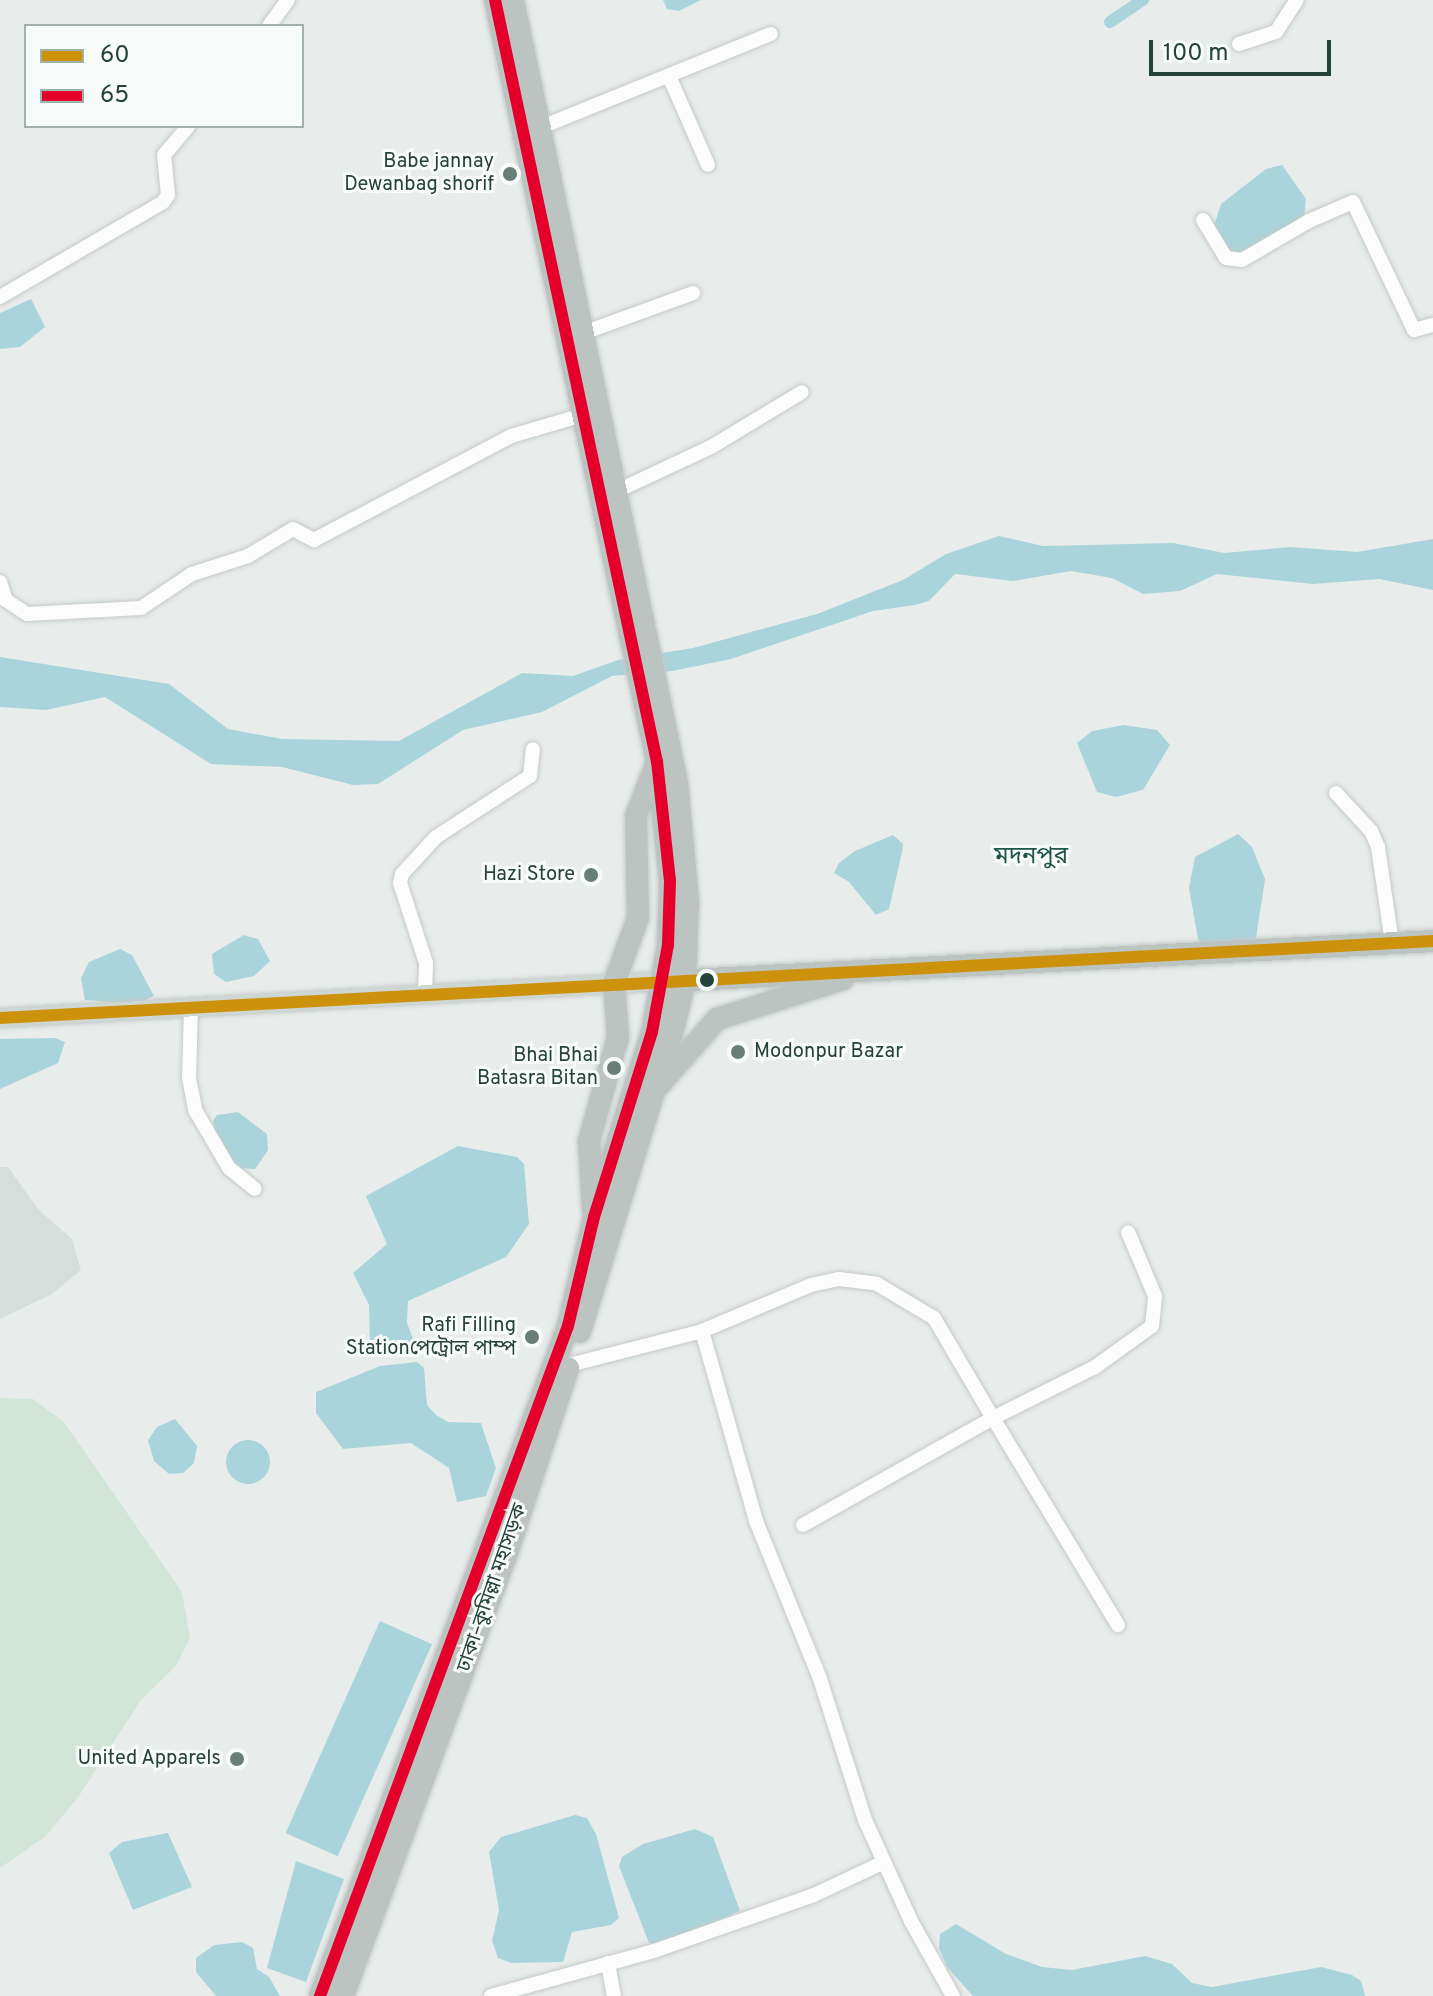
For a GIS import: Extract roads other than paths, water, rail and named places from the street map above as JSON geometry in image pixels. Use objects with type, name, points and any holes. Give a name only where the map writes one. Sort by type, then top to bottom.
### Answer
[{"type":"highway","name":"ঢাকা–কুমিল্লা মহাসড়ক","points":[[343,1996],[505,1559],[624,1199],[674,981],[688,902],[677,783],[649,686],[583,415],[495,0]]},
{"type":"highway","name":"ঢাকা–কুমিল্লা মহাসড়ক","points":[[513,0],[586,332],[617,491],[635,623]]},
{"type":"highway","name":"ঢাকা–কুমিল্লা মহাসড়ক","points":[[320,1996],[568,1326],[594,1217],[674,981],[670,881],[649,686]]},
{"type":"highway","points":[[594,1217],[589,1141],[618,1037],[614,983],[638,918],[636,816],[657,762]]},
{"type":"highway","points":[[674,981],[1433,941]]},
{"type":"highway","points":[[649,1097],[717,1019],[796,997],[859,972]]},
{"type":"main road","points":[[0,1018],[674,981]]},
{"type":"street","points":[[270,24],[288,0]]},
{"type":"street","points":[[1239,44],[1276,32],[1297,0]]},
{"type":"street","points":[[539,128],[771,34]]},
{"type":"street","points":[[669,76],[708,165]]},
{"type":"street","points":[[0,297],[163,202],[168,195],[164,155],[186,128]]},
{"type":"street","points":[[1203,220],[1226,258],[1242,260],[1353,202],[1414,330],[1433,325]]},
{"type":"street","points":[[586,332],[693,293]]},
{"type":"street","points":[[617,491],[698,455],[802,392]]},
{"type":"street","points":[[0,582],[6,600],[27,614],[141,608],[192,574],[248,556],[293,529],[314,540],[511,436],[583,415]]},
{"type":"street","points":[[425,994],[426,963],[400,883],[402,874],[436,837],[530,776],[533,749]]},
{"type":"street","points":[[1336,793],[1371,831],[1378,847],[1392,943]]},
{"type":"street","points":[[191,1007],[189,1078],[195,1110],[229,1168],[255,1189]]},
{"type":"street","points":[[803,1525],[993,1418],[1095,1367],[1152,1326],[1155,1296],[1128,1232]]},
{"type":"street","points":[[569,1365],[702,1331],[811,1285],[839,1279],[877,1284],[934,1318],[1118,1625]]},
{"type":"street","points":[[702,1331],[756,1521],[820,1679],[882,1863],[953,1996]]},
{"type":"street","points":[[491,1996],[608,1963],[793,1903],[882,1863]]},
{"type":"street","points":[[608,1963],[614,1996]]},
{"type":"water","points":[[663,0],[701,0],[679,11],[667,9]]},
{"type":"water","points":[[1282,165],[1306,199],[1304,217],[1242,254],[1228,251],[1214,226],[1221,204],[1266,169]]},
{"type":"water","points":[[31,299],[45,327],[20,347],[0,349],[0,313]]},
{"type":"water","points":[[999,536],[1043,546],[1173,543],[1224,553],[1290,547],[1357,552],[1433,539],[1433,590],[1379,579],[1313,584],[1217,574],[1180,591],[1143,594],[1112,578],[1071,571],[1013,581],[955,574],[929,601],[873,611],[731,659],[672,671],[612,676],[542,712],[463,730],[378,784],[353,785],[282,767],[211,764],[105,697],[46,710],[0,707],[0,657],[169,684],[228,729],[282,739],[399,741],[522,673],[573,676],[618,660],[693,648],[817,614],[903,580],[946,554]]},
{"type":"water","points":[[1124,725],[1157,730],[1170,745],[1143,790],[1116,797],[1097,792],[1077,743],[1092,731]]},
{"type":"water","points":[[1238,834],[1252,847],[1265,879],[1256,938],[1249,945],[1207,950],[1198,939],[1189,888],[1195,857]]},
{"type":"water","points":[[893,835],[903,844],[902,852],[889,909],[876,915],[849,882],[834,873],[839,863],[855,851]]},
{"type":"water","points":[[244,935],[258,939],[270,961],[254,976],[226,982],[214,974],[212,954]]},
{"type":"water","points":[[120,949],[132,955],[154,996],[137,1004],[85,1000],[81,978],[89,962]]},
{"type":"water","points":[[55,1038],[65,1042],[58,1063],[0,1089],[0,1039]]},
{"type":"water","points":[[238,1112],[267,1134],[268,1150],[255,1169],[237,1168],[217,1140],[213,1121],[217,1115]]},
{"type":"water","points":[[458,1146],[517,1157],[524,1164],[529,1224],[506,1257],[408,1301],[407,1323],[415,1344],[410,1353],[379,1353],[370,1343],[369,1305],[353,1273],[387,1244],[366,1196]]},
{"type":"water","points":[[417,1362],[424,1368],[427,1405],[436,1415],[448,1422],[481,1423],[496,1468],[486,1496],[457,1502],[449,1468],[411,1443],[343,1449],[316,1413],[316,1392],[380,1366]]},
{"type":"water","points":[[175,1419],[197,1446],[194,1463],[183,1473],[169,1474],[154,1461],[148,1440],[157,1427]]},
{"type":"water","points":[[248,1440],[264,1446],[270,1462],[264,1478],[248,1484],[232,1478],[226,1462],[232,1446]]},
{"type":"water","points":[[380,1621],[432,1644],[338,1856],[286,1833]]},
{"type":"water","points":[[575,1815],[587,1818],[596,1834],[619,1918],[611,1925],[572,1932],[563,1962],[511,1963],[498,1958],[492,1941],[499,1910],[489,1852],[501,1837]]},
{"type":"water","points":[[695,1829],[713,1837],[740,1911],[659,1944],[649,1943],[619,1866],[622,1857],[643,1844]]},
{"type":"water","points":[[168,1833],[192,1887],[133,1910],[109,1853],[122,1842]]},
{"type":"water","points":[[296,1861],[344,1879],[306,1982],[267,1968]]},
{"type":"water","points":[[956,1924],[1006,1954],[1042,1967],[1072,1970],[1145,1956],[1172,1964],[1192,1983],[1212,1987],[1321,1967],[1352,1975],[1361,1981],[1365,1996],[973,1996],[947,1967],[939,1948],[940,1934]]},
{"type":"water","points":[[242,1942],[253,1948],[257,1969],[269,1977],[280,1996],[216,1996],[196,1972],[196,1958],[214,1945]]},
{"type":"waterway","points":[[1110,22],[1143,0]]},
{"type":"place","name":"Babe jannay Dewanbag shorif","points":[[510,174]]},
{"type":"place","name":"Hazi Store","points":[[591,875]]},
{"type":"place","name":"Modonpur Bazar","points":[[738,1052]]},
{"type":"place","name":"Bhai Bhai Batasra Bitan","points":[[614,1068]]},
{"type":"place","name":"Rafi Filling Stationপেট্রোল পাম্প","points":[[532,1337]]},
{"type":"place","name":"United Apparels","points":[[237,1759]]},
{"type":"district","name":"মদনপুর","points":[[1031,858]]}]
